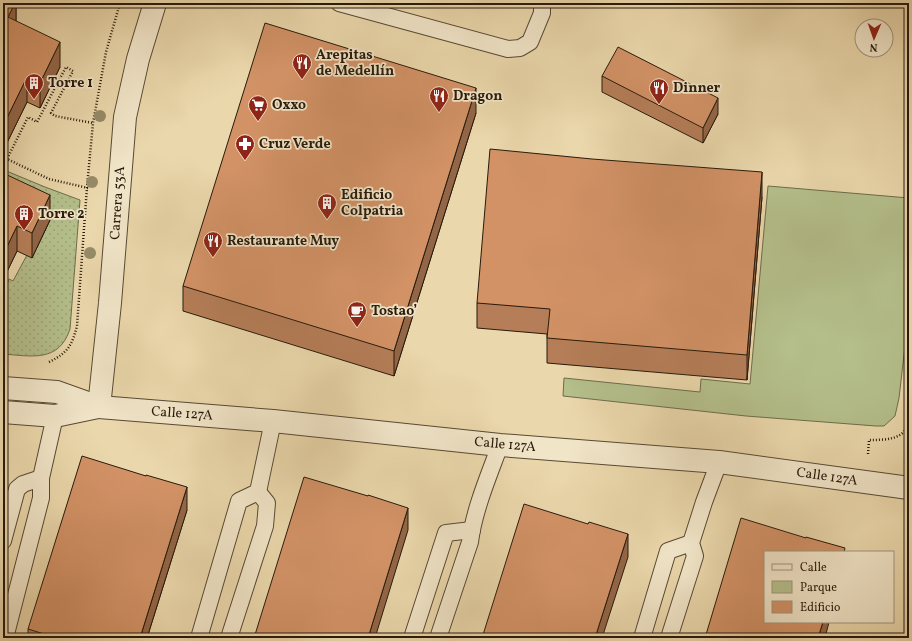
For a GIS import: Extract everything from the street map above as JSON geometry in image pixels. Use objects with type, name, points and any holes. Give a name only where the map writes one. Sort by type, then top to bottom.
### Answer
[{"type":"street","name":"Carrera 53A","points":[[100,407],[111,296],[125,116],[138,59],[155,3]]},
{"type":"street","name":"Calle 127A","points":[[3,388],[57,392],[100,407],[273,421],[500,444],[719,462],[909,488]]},
{"type":"street","name":"Calle 127A","points":[[3,412],[55,416],[100,407]]},
{"type":"lane","points":[[339,3],[508,49],[520,48],[530,42],[542,13],[542,3]]},
{"type":"lane","points":[[3,638],[5,638],[41,498],[40,478],[55,416]]},
{"type":"lane","points":[[258,492],[273,421]]},
{"type":"lane","points":[[438,638],[470,542],[484,490],[500,444]]},
{"type":"lane","points":[[669,638],[695,556],[691,543],[719,462]]},
{"type":"lane","points":[[3,541],[17,489],[23,484],[40,478]]},
{"type":"lane","points":[[199,638],[240,501],[258,492]]},
{"type":"lane","points":[[229,638],[265,526],[267,503],[258,492]]},
{"type":"lane","points":[[412,638],[446,533],[472,530]]},
{"type":"lane","points":[[642,638],[668,551],[691,543]]},
{"type":"path","points":[[44,362],[56,359],[70,347],[77,326],[93,123],[106,52],[120,3]]},
{"type":"path","points":[[3,165],[28,117],[37,122],[66,67],[73,71],[51,113],[55,116],[93,123]]},
{"type":"path","points":[[3,153],[5,153],[3,157]]},
{"type":"path","points":[[7,159],[49,179],[87,187]]},
{"type":"path","points":[[865,482],[869,440],[894,438],[902,435],[908,426],[909,421]]},
{"type":"green space","points":[[4,170],[80,200],[70,329],[59,348],[43,355],[24,356],[3,354],[3,293],[9,279],[13,281],[27,255],[32,257],[50,220],[3,204]]},
{"type":"green space","points":[[768,186],[909,198],[909,312],[899,398],[895,416],[884,426],[876,426],[746,416],[563,396],[564,378],[700,392],[701,379],[750,384]]},
{"type":"building","points":[[3,3],[15,3],[8,17],[60,42],[40,83],[27,77],[3,126]]},
{"type":"building","name":"Edificio Colpatria","points":[[265,23],[476,88],[394,351],[183,286]]},
{"type":"building","points":[[618,47],[718,98],[703,128],[602,76]]},
{"type":"building","points":[[490,149],[592,159],[762,172],[747,355],[547,338],[550,309],[477,303]]},
{"type":"building","points":[[3,173],[50,195],[32,233],[17,226],[3,255]]},
{"type":"building","points":[[82,456],[187,487],[140,638],[57,638],[28,629]]},
{"type":"building","points":[[304,477],[408,508],[368,638],[254,638]]},
{"type":"building","points":[[524,504],[588,524],[589,522],[628,534],[595,638],[482,638]]},
{"type":"building","points":[[741,518],[806,538],[845,548],[844,551],[764,551],[764,623],[823,623],[818,638],[705,638]]},
{"type":"place","name":"Arepitas de Medellín","points":[[302,80]]},
{"type":"place","name":"Torre 1","points":[[34,100]]},
{"type":"place","name":"Dinner","points":[[659,105]]},
{"type":"place","name":"Dragon","points":[[439,113]]},
{"type":"place","name":"Oxxo","points":[[258,122]]},
{"type":"place","name":"Cruz Verde","points":[[245,161]]},
{"type":"place","name":"Edificio Colpatria","points":[[327,220]]},
{"type":"place","name":"Torre 2","points":[[24,231]]},
{"type":"place","name":"Restaurante Muy","points":[[213,258]]},
{"type":"place","name":"Tostao’","points":[[357,328]]}]
